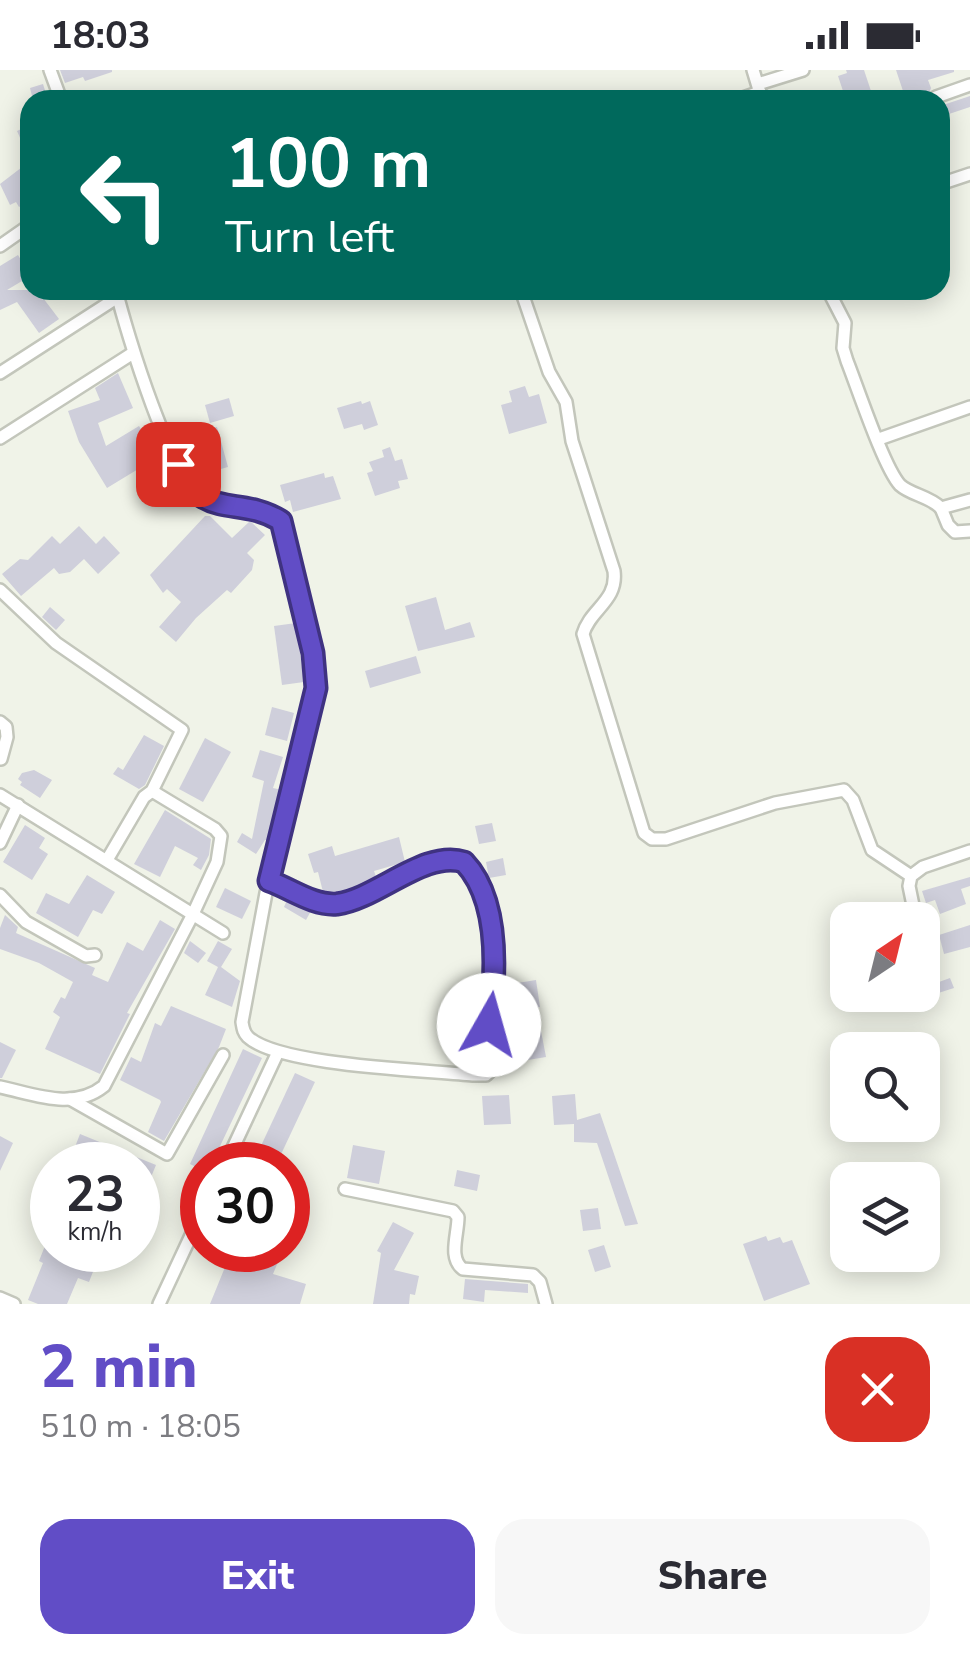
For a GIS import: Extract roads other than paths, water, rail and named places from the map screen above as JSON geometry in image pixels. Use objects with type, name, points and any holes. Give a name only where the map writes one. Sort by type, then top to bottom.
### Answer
[{"type":"street","points":[[764,90],[803,70]]},
{"type":"street","points":[[0,373],[108,300]]},
{"type":"street","points":[[119,300],[133,352],[186,482],[206,501],[264,510],[281,521],[313,653],[316,688],[269,881],[242,1022],[248,1037],[278,1052],[329,1060],[486,1075],[494,1067],[489,1025],[493,932],[469,868],[454,859],[437,862],[369,894],[335,904],[269,881]]},
{"type":"street","points":[[524,300],[549,372],[566,402],[572,441],[614,571],[614,590],[587,623],[584,634],[644,833],[652,839],[666,840],[775,803],[844,790],[853,800],[872,850],[911,876]]},
{"type":"street","points":[[833,300],[845,323],[843,348],[901,486],[924,495],[941,508],[955,532],[970,531]]},
{"type":"street","points":[[0,438],[133,352]]},
{"type":"street","points":[[878,439],[970,408]]},
{"type":"street","points":[[941,508],[970,500]]},
{"type":"street","points":[[0,590],[56,643],[182,730],[152,792],[144,797],[107,860]]},
{"type":"street","points":[[0,722],[8,737],[1,759]]},
{"type":"street","points":[[0,1087],[70,1100],[86,1097],[104,1086],[217,862],[221,836],[215,829],[152,792]]},
{"type":"street","points":[[0,794],[224,933]]},
{"type":"street","points":[[0,843],[18,806]]},
{"type":"street","points":[[912,902],[911,876],[923,867],[970,851]]},
{"type":"street","points":[[0,894],[26,922],[86,956],[95,955]]},
{"type":"street","points":[[236,1142],[278,1052]]},
{"type":"street","points":[[70,1100],[167,1154],[224,1055]]},
{"type":"street","points":[[345,1188],[453,1211],[458,1217],[454,1258],[457,1265],[463,1269],[534,1275],[546,1304]]},
{"type":"street","points":[[159,1304],[180,1259]]},
{"type":"street","points":[[0,1298],[14,1304]]}]
